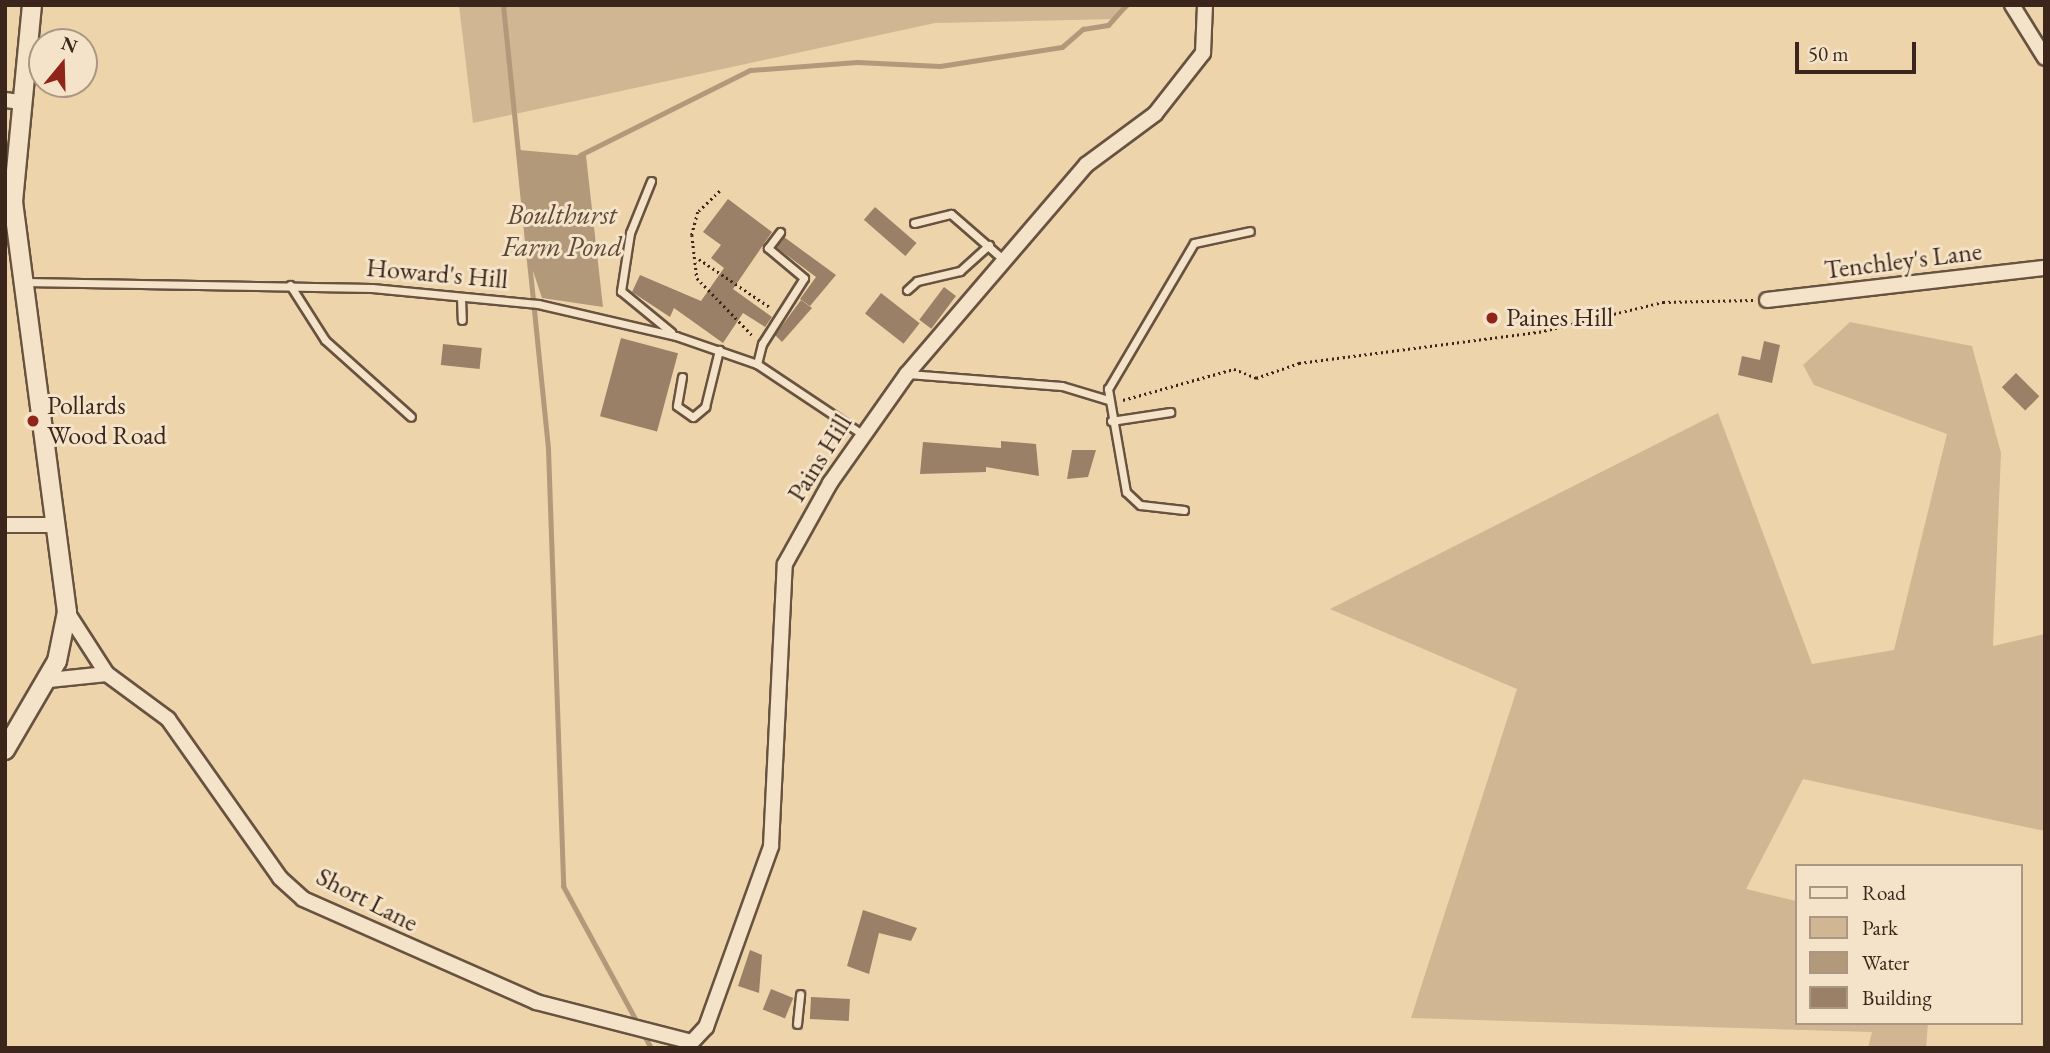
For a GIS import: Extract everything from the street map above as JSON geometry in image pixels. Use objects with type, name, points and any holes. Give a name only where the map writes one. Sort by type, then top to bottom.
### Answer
[{"type":"street","points":[[5,750],[49,680],[67,612],[13,202],[12,101],[32,5]]},
{"type":"street","name":"Pains Hill","points":[[693,1045],[706,1027],[771,846],[785,564],[862,434],[907,374],[1086,165],[1155,114],[1203,53],[1205,5]]},
{"type":"street","points":[[2012,5],[2045,58]]},
{"type":"street","name":"Tenchley's Lane","points":[[1767,300],[2045,268]]},
{"type":"street","points":[[5,525],[56,525]]},
{"type":"street","name":"Short Lane","points":[[67,612],[107,674],[168,719],[280,878],[303,899],[537,1002],[693,1045]]},
{"type":"street","points":[[49,680],[107,674]]},
{"type":"lane","points":[[651,181],[630,233],[621,290],[676,336]]},
{"type":"lane","points":[[914,223],[951,214],[1005,261]]},
{"type":"lane","points":[[1185,510],[1140,505],[1126,492],[1108,400],[1122,356],[1194,243],[1250,231]]},
{"type":"lane","points":[[757,364],[762,344],[804,278],[768,248],[780,232]]},
{"type":"lane","points":[[907,290],[917,281],[960,271],[989,245]]},
{"type":"lane","name":"Howard's Hill","points":[[22,282],[289,285],[538,304],[676,336],[757,364],[862,434]]},
{"type":"lane","points":[[289,285],[325,340],[411,417]]},
{"type":"lane","points":[[461,297],[462,320]]},
{"type":"lane","points":[[682,377],[677,406],[693,417],[705,407],[719,350]]},
{"type":"lane","points":[[907,374],[1062,386],[1108,400]]},
{"type":"lane","points":[[1111,421],[1170,412]]},
{"type":"lane","points":[[797,1024],[800,994]]},
{"type":"path","points":[[720,191],[698,212],[692,234],[704,291],[762,344]]},
{"type":"path","points":[[698,258],[779,314]]},
{"type":"path","points":[[1108,400],[1234,369],[1256,378],[1299,363],[1539,332],[1664,302],[1767,300]]},
{"type":"green space","points":[[459,5],[1132,5],[1115,19],[935,23],[473,123]]},
{"type":"green space","points":[[1850,322],[1972,346],[2001,453],[1993,646],[2045,634],[2045,831],[1803,779],[1746,889],[1794,901],[1794,1025],[1928,1025],[1926,1048],[1868,1048],[1872,1032],[1411,1018],[1517,689],[1330,609],[1718,413],[1812,664],[1894,650],[1947,434],[1814,385],[1803,365]]},
{"type":"water","name":"Boulthurst Farm Pond","points":[[519,150],[586,156],[603,307],[542,298],[532,268]]},
{"type":"building","points":[[728,199],[772,232],[733,289],[772,317],[765,327],[743,313],[723,343],[674,308],[670,317],[632,292],[640,275],[701,301],[724,268],[711,258],[721,245],[703,232]]},
{"type":"building","points":[[875,207],[917,243],[905,256],[864,220]]},
{"type":"building","points":[[784,237],[836,275],[810,306],[800,299],[816,277],[776,247]]},
{"type":"building","points":[[944,287],[956,296],[931,329],[919,320]]},
{"type":"building","points":[[881,293],[920,323],[904,344],[865,313]]},
{"type":"building","points":[[801,300],[812,308],[782,342],[775,335]]},
{"type":"building","points":[[621,338],[678,353],[657,432],[600,416]]},
{"type":"building","points":[[1764,341],[1780,345],[1772,383],[1738,375],[1742,356],[1760,360]]},
{"type":"building","points":[[443,344],[482,348],[480,369],[441,365]]},
{"type":"building","points":[[2016,373],[2039,396],[2025,410],[2002,387]]},
{"type":"building","points":[[1001,441],[1036,444],[1039,476],[986,467],[986,472],[920,474],[923,442],[1001,448]]},
{"type":"building","points":[[1072,450],[1096,450],[1088,477],[1067,479]]},
{"type":"building","points":[[863,910],[917,928],[911,941],[879,933],[869,974],[847,966]]},
{"type":"building","points":[[750,950],[762,955],[759,993],[738,986]]},
{"type":"building","points":[[771,989],[793,998],[785,1018],[763,1009]]},
{"type":"building","points":[[811,997],[850,999],[849,1021],[810,1019]]},
{"type":"waterway","points":[[503,5],[548,449],[563,886],[651,1048]]},
{"type":"waterway","points":[[580,155],[750,70],[857,62],[940,66],[1062,47],[1083,29],[1108,25],[1126,5]]},
{"type":"place","name":"Paines Hill","points":[[1492,318]]},
{"type":"place","name":"Pollards Wood Road","points":[[33,421]]}]
